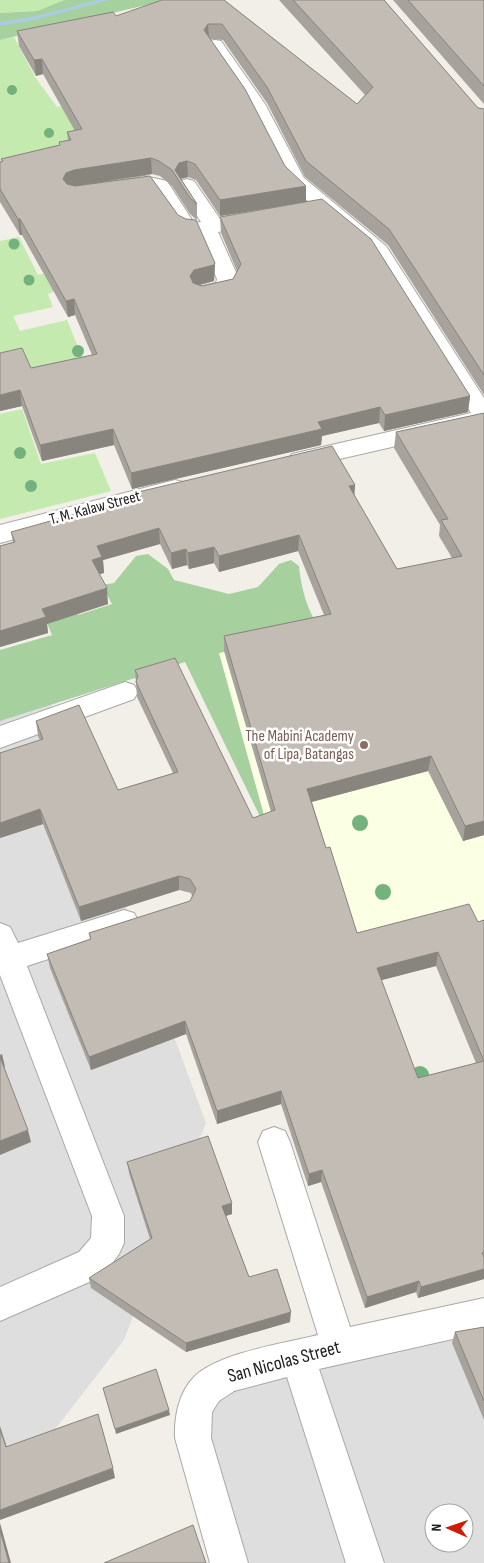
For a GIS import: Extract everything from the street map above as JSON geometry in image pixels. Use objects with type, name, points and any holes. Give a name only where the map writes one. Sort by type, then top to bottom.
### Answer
[{"type":"street","points":[[215,46],[256,104],[296,180],[379,250],[484,417],[279,464]]},
{"type":"street","points":[[96,191],[152,182],[160,185],[186,227],[194,230],[325,206]]},
{"type":"street","points":[[187,185],[211,228],[228,280],[225,288],[204,293]]},
{"type":"street","name":"T. M. Kalaw Street","points":[[0,534],[193,484]]},
{"type":"street","points":[[0,736],[125,692]]},
{"type":"street","points":[[0,1304],[91,1264],[107,1243],[108,1216],[5,948],[152,914]]},
{"type":"street","points":[[274,1142],[340,1346]]},
{"type":"street","name":"San Nicolas Street","points":[[229,1563],[193,1438],[192,1419],[197,1403],[208,1388],[221,1379],[298,1357],[484,1315]]},
{"type":"street","points":[[298,1357],[365,1563]]},
{"type":"shaded area","name":"The Mabini Academy of Lipa, Batangas","points":[[484,525],[484,953],[315,999],[219,653],[476,599],[439,536]]},
{"type":"shaded area","points":[[33,656],[206,1123],[124,1340],[19,1476],[0,1482],[0,664]]},
{"type":"shaded area","points":[[484,1318],[484,1563],[237,1563],[200,1418],[208,1396]]},
{"type":"green space","points":[[0,0],[64,0],[37,11],[0,13]]},
{"type":"green space","points":[[64,0],[167,0],[0,40],[0,13],[37,11]]},
{"type":"green space","points":[[14,37],[35,77],[57,107],[180,92],[0,174],[0,40]]},
{"type":"green space","points":[[19,237],[38,275],[151,250],[90,279],[48,294],[53,307],[13,316],[20,331],[67,320],[87,369],[34,381],[0,366],[0,241]]},
{"type":"green space","points":[[22,409],[41,464],[95,453],[111,491],[0,519],[0,414]]},
{"type":"green space","points":[[148,554],[168,569],[174,580],[229,594],[258,587],[279,564],[291,560],[299,566],[306,601],[313,617],[323,631],[219,653],[270,837],[185,662],[0,721],[0,650],[52,635],[39,604],[67,595],[78,615],[112,604],[102,585],[114,583],[136,556]]},
{"type":"building","points":[[162,0],[224,0],[357,104],[373,87],[293,0],[384,0],[478,108],[484,109],[484,375],[389,229],[306,161],[267,87],[222,24],[208,24],[204,30],[245,89],[285,166],[306,186],[220,200],[195,164],[187,161],[179,163],[175,170],[197,204],[190,198],[172,170],[151,158],[74,170],[66,173],[63,179],[67,184],[75,186],[150,176],[178,215],[186,219],[196,220],[215,263],[214,265],[194,270],[190,276],[193,283],[202,286],[233,279],[241,264],[220,217],[322,199],[371,239],[470,396],[385,415],[380,407],[318,422],[322,429],[131,473],[113,429],[40,445],[20,390],[0,395],[0,353],[22,348],[31,368],[97,354],[74,299],[66,301],[20,219],[18,219],[0,189],[0,162],[3,161],[1,159],[60,145],[59,142],[71,140],[67,132],[82,129],[42,59],[34,60],[17,31],[113,12],[116,16]]},
{"type":"building","points":[[408,0],[484,0],[484,86]]},
{"type":"building","points":[[484,413],[484,821],[465,826],[431,756],[307,789],[326,848],[330,847],[357,933],[469,904],[478,922],[484,920],[484,1061],[484,1252],[482,1253],[484,1269],[421,1287],[419,1281],[367,1297],[322,1170],[309,1174],[281,1091],[217,1111],[185,1021],[89,1057],[47,954],[91,939],[89,933],[190,901],[196,889],[190,879],[179,876],[79,907],[40,809],[0,823],[0,753],[43,739],[36,721],[79,705],[118,790],[178,772],[136,682],[138,676],[135,670],[175,658],[253,818],[275,810],[224,636],[331,614],[299,535],[219,556],[214,547],[188,553],[186,549],[171,553],[159,528],[97,546],[102,557],[92,560],[107,588],[42,609],[46,617],[0,631],[0,546],[15,542],[11,532],[79,513],[81,516],[141,499],[138,492],[332,446],[355,485],[349,486],[397,569],[462,556],[441,520],[448,519],[396,432]],"holes":[[[438,952],[484,1061],[418,1078],[377,968]]]},
{"type":"building","points":[[0,1057],[28,1130],[0,1141]]},
{"type":"building","points":[[208,1136],[232,1203],[222,1206],[249,1277],[277,1269],[291,1312],[186,1343],[89,1278],[152,1238],[127,1162]]},
{"type":"building","points":[[484,1327],[484,1401],[455,1332]]},
{"type":"building","points":[[156,1369],[169,1410],[115,1429],[103,1388]]},
{"type":"building","points":[[98,1414],[113,1468],[0,1510],[0,1429],[6,1447]]},
{"type":"building","points":[[193,1525],[206,1563],[104,1563]]},
{"type":"building","points":[[0,1530],[9,1563],[0,1563]]},
{"type":"waterway","points":[[0,24],[35,18],[106,0]]},
{"type":"place","name":"The Mabini Academy of Lipa, Batangas","points":[[364,745]]}]
